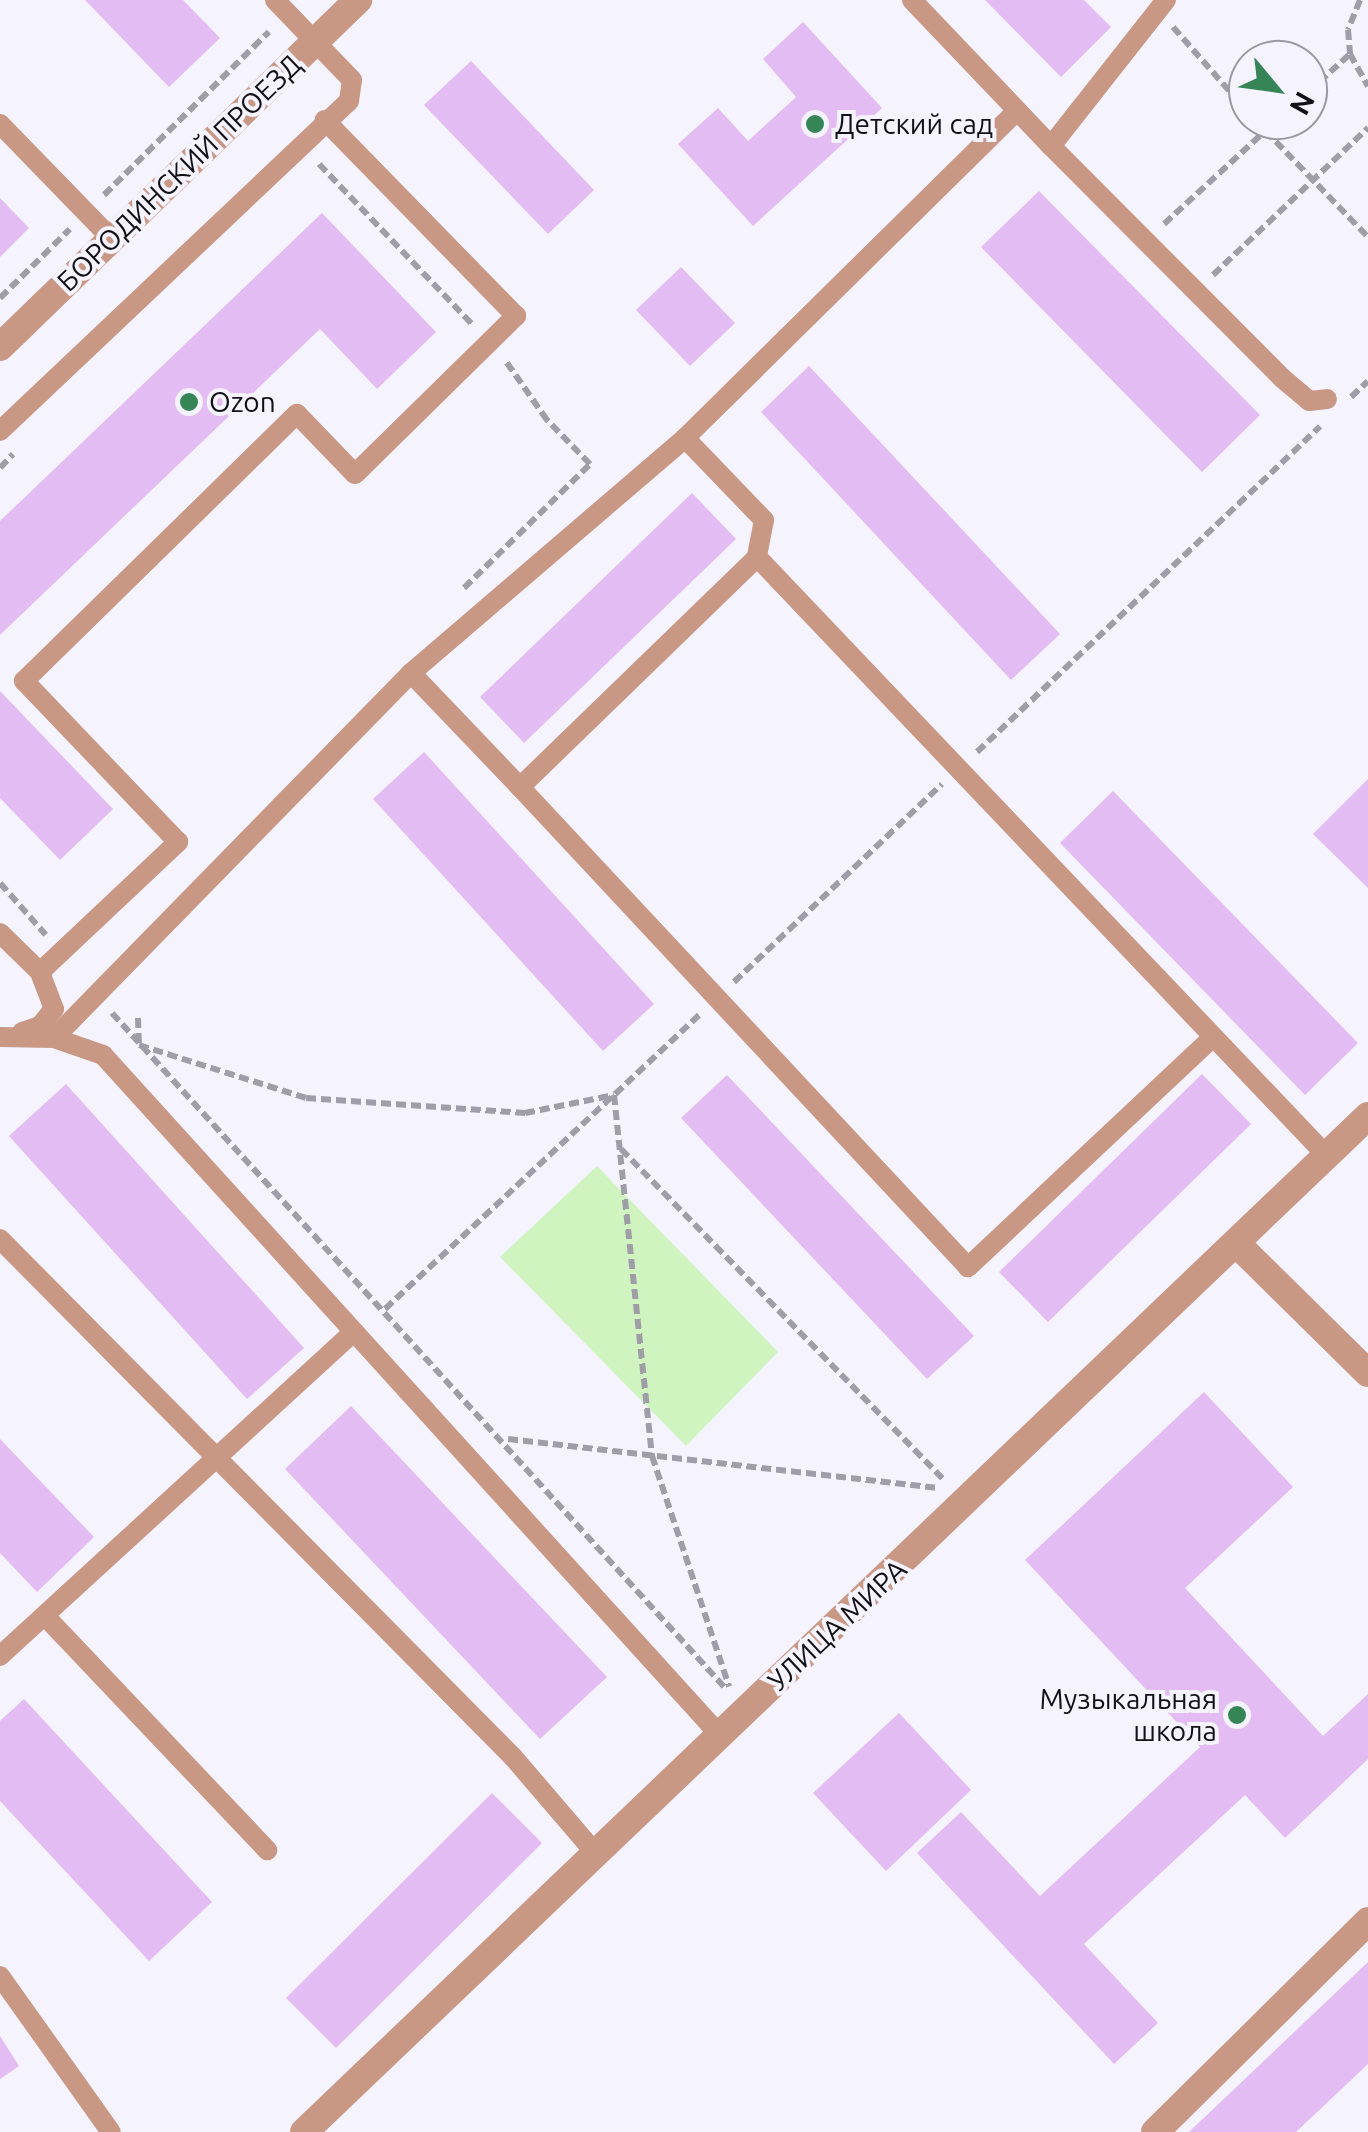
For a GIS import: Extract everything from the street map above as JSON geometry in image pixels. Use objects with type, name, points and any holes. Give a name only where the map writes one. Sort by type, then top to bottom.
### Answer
[{"type":"street","name":"БОРОДИНСКИЙ ПРОЕЗД","points":[[0,347],[358,0]]},
{"type":"street","name":"УЛИЦА МИРА","points":[[304,2132],[719,1734],[1239,1246],[1368,1116]]},
{"type":"street","points":[[1239,1246],[1368,1373]]},
{"type":"street","points":[[1155,2132],[1368,1921]]},
{"type":"lane","points":[[912,0],[1051,146],[1309,401],[1334,403]]},
{"type":"lane","points":[[1051,146],[1157,3]]},
{"type":"lane","points":[[0,431],[325,120],[350,101],[352,80],[282,6]]},
{"type":"lane","points":[[54,1038],[411,673],[685,438],[1017,110]]},
{"type":"lane","points":[[40,972],[178,842],[24,681],[297,414],[354,474],[516,316],[325,120]]},
{"type":"lane","points":[[0,124],[110,237]]},
{"type":"lane","points":[[520,787],[756,557],[764,520],[685,438]]},
{"type":"lane","points":[[756,557],[1328,1156]]},
{"type":"lane","points":[[411,673],[968,1267],[1212,1038]]},
{"type":"lane","points":[[0,933],[40,972],[54,997],[49,1018],[0,1037]]},
{"type":"lane","points":[[0,1037],[54,1038],[102,1055],[719,1734]]},
{"type":"lane","points":[[0,1239],[513,1757],[597,1855]]},
{"type":"lane","points":[[0,1656],[354,1332]]},
{"type":"lane","points":[[45,1616],[268,1850]]},
{"type":"lane","points":[[0,1976],[111,2132]]},
{"type":"path","points":[[1360,0],[1348,30],[1350,54],[1368,86]]},
{"type":"path","points":[[1157,3],[1228,88]]},
{"type":"path","points":[[0,298],[282,6]]},
{"type":"path","points":[[1328,74],[1350,54]]},
{"type":"path","points":[[1196,291],[1368,128]]},
{"type":"path","points":[[1146,241],[1256,140]]},
{"type":"path","points":[[1273,140],[1368,237]]},
{"type":"path","points":[[302,172],[314,160],[491,344],[547,420],[590,464],[451,600]]},
{"type":"path","points":[[1334,403],[1368,381]]},
{"type":"path","points":[[384,1309],[1326,421]]},
{"type":"path","points":[[0,468],[28,440]]},
{"type":"path","points":[[0,883],[61,952]]},
{"type":"path","points":[[97,996],[505,1439],[733,1697],[652,1456],[614,1096]]},
{"type":"path","points":[[138,1018],[139,1045]]},
{"type":"path","points":[[139,1045],[306,1098],[525,1113],[614,1096]]},
{"type":"path","points":[[505,1439],[946,1486],[620,1148]]},
{"type":"green space","points":[[597,1166],[778,1352],[686,1446],[500,1257]]},
{"type":"building","points":[[85,0],[183,0],[220,38],[169,87]]},
{"type":"building","points":[[985,0],[1084,0],[1111,27],[1061,77]]},
{"type":"building","name":"Детский сад","points":[[803,22],[882,108],[753,226],[678,144],[718,108],[748,141],[796,97],[763,59]]},
{"type":"building","points":[[471,61],[594,190],[548,234],[424,105]]},
{"type":"building","points":[[1039,191],[1260,415],[1202,472],[981,247]]},
{"type":"building","points":[[0,198],[29,228],[0,257]]},
{"type":"building","points":[[322,213],[436,332],[377,389],[320,329],[0,635],[0,521]]},
{"type":"building","points":[[681,267],[735,323],[690,366],[636,310]]},
{"type":"building","points":[[809,366],[1060,634],[1011,680],[761,412]]},
{"type":"building","points":[[692,493],[736,539],[524,743],[480,697]]},
{"type":"building","points":[[0,691],[113,809],[60,860],[0,798]]},
{"type":"building","points":[[424,752],[654,1004],[603,1051],[373,799]]},
{"type":"building","points":[[1368,779],[1368,888],[1313,834]]},
{"type":"building","points":[[1113,791],[1358,1043],[1305,1095],[1060,843]]},
{"type":"building","points":[[1202,1074],[1251,1124],[1048,1322],[999,1272]]},
{"type":"building","points":[[727,1075],[974,1336],[927,1379],[681,1118]]},
{"type":"building","points":[[66,1084],[304,1348],[247,1399],[9,1136]]},
{"type":"building","name":"Музыкальная школа","points":[[1204,1392],[1293,1487],[1185,1588],[1323,1736],[1368,1694],[1368,1759],[1285,1838],[1245,1795],[1084,1944],[1158,2023],[1114,2064],[917,1853],[961,1812],[1040,1896],[1200,1747],[1025,1560]]},
{"type":"building","points":[[351,1406],[607,1677],[540,1739],[285,1469]]},
{"type":"building","points":[[0,1439],[94,1537],[37,1592],[0,1553]]},
{"type":"building","points":[[24,1699],[212,1902],[149,1961],[0,1801],[0,1721]]},
{"type":"building","points":[[899,1713],[971,1790],[886,1871],[813,1793]]},
{"type":"building","points":[[492,1793],[542,1843],[336,2048],[286,1998]]},
{"type":"building","points":[[1368,1962],[1368,2064],[1296,2132],[1189,2132]]},
{"type":"building","points":[[0,2036],[19,2066],[0,2079]]},
{"type":"place","name":"Детский сад","points":[[815,124]]},
{"type":"place","name":"Ozon","points":[[189,402]]},
{"type":"place","name":"Музыкальная школа","points":[[1237,1715]]}]
